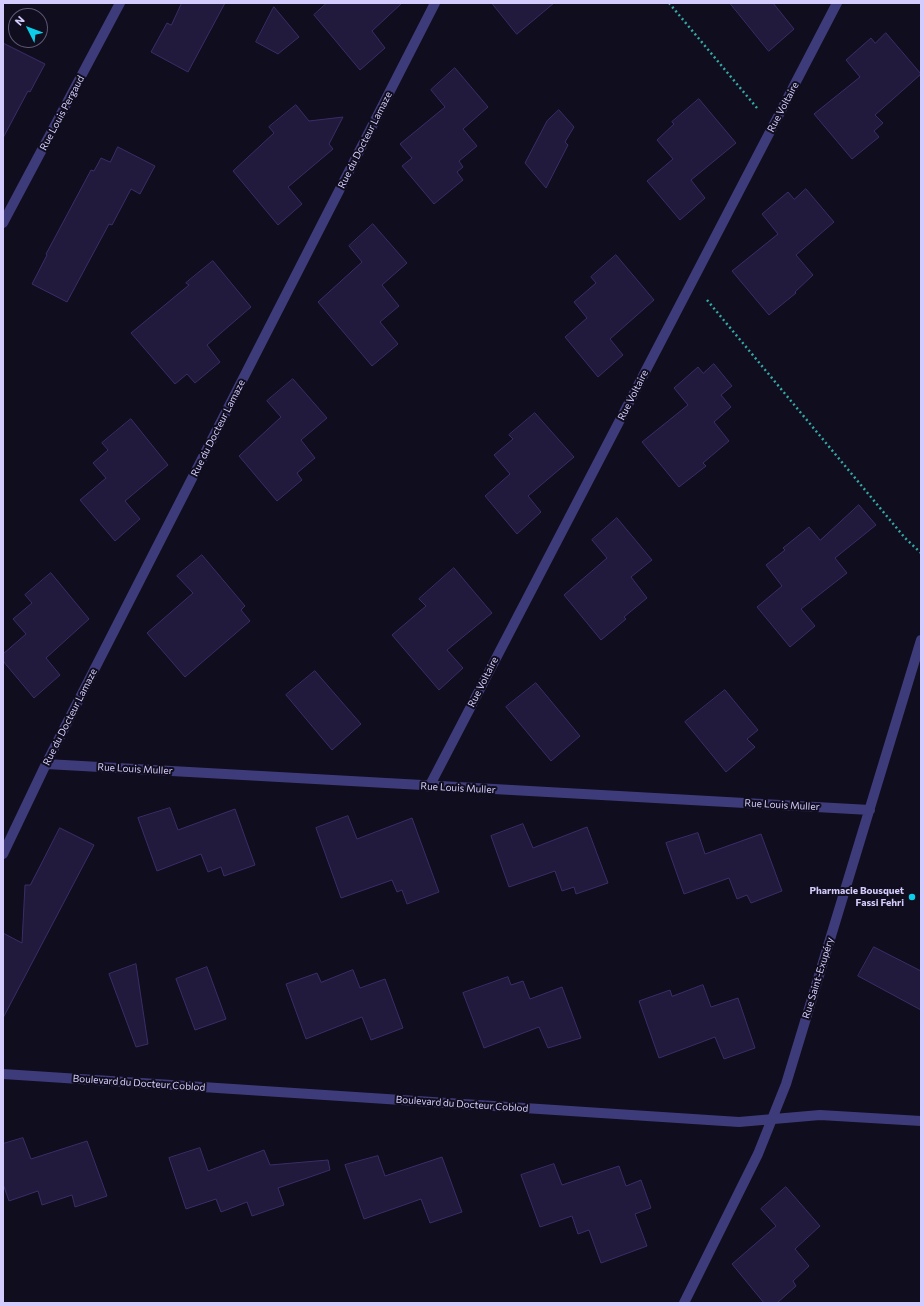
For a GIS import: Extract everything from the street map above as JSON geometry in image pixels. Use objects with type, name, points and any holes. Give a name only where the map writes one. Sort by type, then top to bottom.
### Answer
[{"type":"street","name":"Rue Louis Pergaud","points":[[3,223],[120,3]]},
{"type":"street","name":"Rue du Docteur Lamaze","points":[[3,854],[46,764],[435,3]]},
{"type":"street","name":"Rue Voltaire","points":[[429,787],[837,3]]},
{"type":"street","name":"Rue Saint-Exupéry","points":[[684,1303],[758,1154],[788,1076],[921,640]]},
{"type":"street","name":"Rue Louis Muller","points":[[46,764],[429,787],[870,810]]},
{"type":"street","name":"Boulevard du Docteur Coblod","points":[[3,1074],[739,1122],[820,1115],[921,1121]]},
{"type":"path","points":[[669,3],[773,126]]},
{"type":"path","points":[[692,282],[906,538],[921,553]]},
{"type":"building","points":[[182,3],[225,3],[188,72],[151,52],[167,23],[171,25]]},
{"type":"building","points":[[327,3],[402,3],[372,31],[385,48],[360,70],[314,15]]},
{"type":"building","points":[[492,3],[554,3],[517,34]]},
{"type":"building","points":[[730,3],[773,3],[794,29],[769,51]]},
{"type":"building","points":[[274,7],[299,37],[278,54],[256,42]]},
{"type":"building","points":[[886,33],[921,74],[875,115],[883,123],[874,131],[879,137],[852,159],[814,114],[860,77],[846,60],[871,38],[875,43]]},
{"type":"building","points":[[3,43],[8,46],[8,48],[13,48],[45,64],[30,92],[28,91],[3,138]]},
{"type":"building","points":[[455,68],[488,107],[463,129],[477,146],[459,161],[463,167],[457,172],[463,180],[434,204],[402,166],[412,158],[400,144],[445,107],[431,90]]},
{"type":"building","points":[[699,99],[736,143],[691,180],[705,198],[680,220],[647,181],[673,159],[657,140],[674,124],[672,122]]},
{"type":"building","points":[[296,105],[309,121],[343,117],[329,144],[333,149],[288,187],[302,204],[278,225],[233,171],[274,133],[269,127]]},
{"type":"building","points":[[559,110],[574,127],[565,142],[568,145],[546,188],[525,163],[547,121]]},
{"type":"building","points":[[118,147],[155,166],[140,194],[131,189],[112,225],[109,224],[67,302],[32,284],[47,255],[46,254],[91,170],[94,171],[101,158],[110,162]]},
{"type":"building","points":[[806,189],[834,222],[796,255],[813,275],[795,292],[796,293],[769,315],[732,271],[778,234],[762,214],[788,192],[794,199]]},
{"type":"building","points":[[373,224],[407,263],[382,285],[399,306],[380,322],[398,344],[372,366],[318,302],[362,262],[349,246]]},
{"type":"building","points":[[616,255],[654,300],[610,339],[623,355],[598,377],[565,337],[587,318],[574,302],[596,283],[591,277]]},
{"type":"building","points":[[213,261],[251,307],[207,345],[220,362],[195,383],[187,374],[175,384],[131,333],[189,285],[186,283]]},
{"type":"building","points":[[714,364],[732,386],[721,395],[731,407],[714,422],[729,441],[703,463],[706,466],[679,487],[642,442],[688,405],[674,388],[698,367],[703,373]]},
{"type":"building","points":[[293,379],[327,418],[301,440],[315,458],[297,473],[302,480],[277,501],[239,456],[281,417],[267,401]]},
{"type":"building","points":[[535,413],[574,457],[528,496],[541,512],[517,534],[485,496],[510,474],[494,455],[513,439],[509,435]]},
{"type":"building","points":[[131,419],[168,465],[125,501],[140,519],[115,541],[80,500],[106,478],[93,463],[108,450],[102,443]]},
{"type":"building","points":[[859,505],[876,525],[835,558],[847,573],[801,609],[815,626],[790,647],[757,607],[782,586],[766,565],[785,550],[783,548],[809,527],[820,540]]},
{"type":"building","points":[[617,518],[652,560],[631,577],[647,598],[624,617],[626,619],[601,640],[564,595],[607,558],[592,540]]},
{"type":"building","points":[[202,555],[245,606],[241,610],[250,621],[185,677],[147,633],[193,593],[177,576]]},
{"type":"building","points":[[454,568],[492,613],[447,650],[463,668],[439,690],[392,635],[426,606],[419,599]]},
{"type":"building","points":[[51,573],[89,619],[46,658],[60,675],[34,698],[3,661],[3,654],[26,634],[13,619],[32,603],[25,595]]},
{"type":"building","points":[[315,671],[361,724],[332,750],[286,695]]},
{"type":"building","points":[[536,683],[580,736],[551,761],[506,707]]},
{"type":"building","points":[[725,690],[758,730],[747,739],[755,747],[726,772],[685,722]]},
{"type":"building","points":[[170,808],[178,830],[235,809],[255,865],[224,876],[221,867],[208,872],[201,854],[157,871],[138,818]]},
{"type":"building","points":[[348,816],[357,839],[412,818],[439,892],[407,904],[402,890],[397,892],[392,880],[341,898],[316,828]]},
{"type":"building","points":[[523,824],[533,848],[587,827],[608,883],[576,894],[574,887],[562,891],[555,871],[509,887],[491,836]]},
{"type":"building","points":[[60,828],[94,845],[3,1018],[3,933],[22,943],[25,885],[30,885]]},
{"type":"building","points":[[698,833],[705,854],[761,834],[782,891],[751,903],[747,895],[737,899],[729,878],[684,894],[666,843]]},
{"type":"building","points":[[874,947],[921,971],[921,1010],[858,976]]},
{"type":"building","points":[[136,964],[148,1044],[136,1047],[109,974]]},
{"type":"building","points":[[207,967],[226,1019],[195,1030],[176,979]]},
{"type":"building","points":[[353,970],[360,988],[385,979],[403,1028],[371,1040],[362,1017],[306,1039],[286,984],[317,973],[321,982]]},
{"type":"building","points":[[508,977],[511,985],[523,981],[530,999],[562,987],[581,1038],[548,1048],[539,1027],[484,1048],[463,993]]},
{"type":"building","points":[[703,985],[711,1007],[738,998],[755,1048],[724,1059],[715,1037],[659,1058],[639,1001],[670,990],[672,996]]},
{"type":"building","points":[[23,1138],[31,1159],[87,1141],[107,1196],[75,1207],[72,1195],[42,1205],[38,1191],[9,1201],[3,1184],[3,1144]]},
{"type":"building","points":[[200,1148],[208,1171],[264,1150],[270,1165],[328,1160],[330,1170],[278,1188],[284,1205],[252,1216],[247,1202],[221,1212],[216,1199],[186,1209],[169,1158]]},
{"type":"building","points":[[378,1156],[385,1176],[442,1157],[462,1212],[430,1223],[421,1199],[364,1219],[345,1165]]},
{"type":"building","points":[[554,1164],[562,1185],[619,1166],[626,1186],[641,1180],[651,1208],[635,1214],[647,1246],[601,1263],[589,1230],[578,1234],[572,1216],[540,1227],[521,1175]]},
{"type":"building","points":[[786,1187],[820,1226],[795,1249],[809,1266],[793,1281],[796,1286],[777,1303],[764,1303],[732,1264],[776,1226],[761,1209]]},
{"type":"place","name":"Pharmacie Bousquet Fassi Fehri","points":[[912,897]]}]
